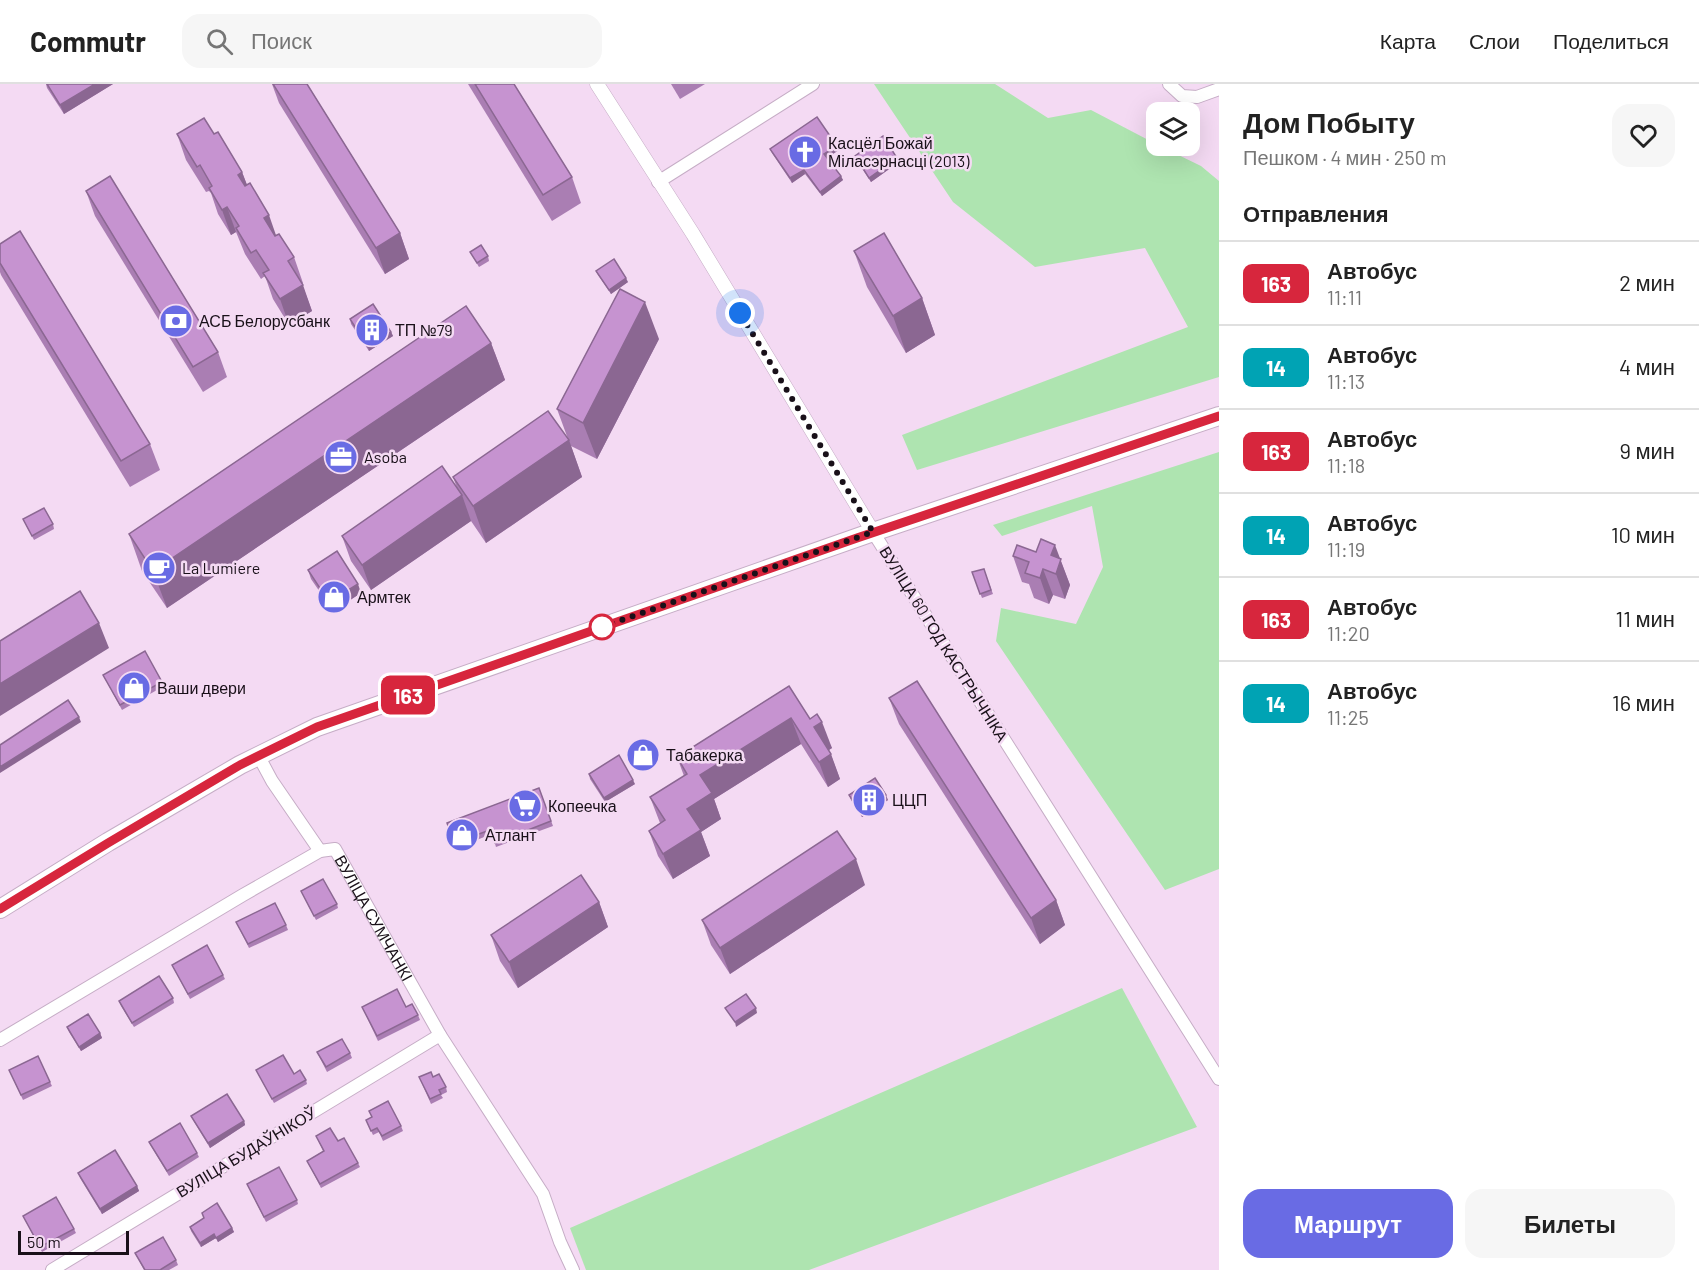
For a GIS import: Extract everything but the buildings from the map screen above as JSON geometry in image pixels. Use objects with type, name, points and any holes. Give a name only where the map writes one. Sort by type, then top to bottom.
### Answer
[{"type":"main road","points":[[0,909],[258,755],[317,727],[873,532],[1219,416]]},
{"type":"street","name":"ВУЛІЦА 60 ГОД КАСТРЫЧНІКА","points":[[597,84],[693,234],[873,532],[1219,1079]]},
{"type":"street","points":[[658,182],[813,84]]},
{"type":"street","points":[[1168,84],[1182,96],[1197,97],[1219,89]]},
{"type":"street","points":[[258,755],[272,781],[320,851]]},
{"type":"street","name":"ВУЛІЦА СУМЧАНКІ","points":[[0,1040],[320,851],[335,849],[440,1035],[543,1194],[560,1242],[573,1270]]},
{"type":"street","name":"ВУЛІЦА БУДАЎНІКОЎ","points":[[52,1270],[73,1265],[440,1035]]},
{"type":"green space","points":[[874,84],[995,84],[1048,118],[1091,110],[1146,139],[1146,156],[1180,156],[1201,166],[1219,181],[1219,377],[917,470],[902,435],[1188,327],[1145,248],[1035,267],[953,202]]},
{"type":"green space","points":[[1219,452],[1219,869],[1165,890],[996,641],[1001,608],[1076,624],[1103,567],[1092,506],[1002,536],[993,525]]},
{"type":"green space","points":[[1122,988],[1197,1127],[809,1270],[586,1270],[570,1228]]},
{"type":"bus line","name":"163","points":[[0,909],[240,765],[317,727],[857,538],[1219,416]]},
{"type":"place","name":"Касцёл Божай Міласэрнасці (2013)","points":[[805,152]]},
{"type":"place","name":"АСБ Белорусбанк","points":[[176,321]]},
{"type":"place","name":"ТП №79","points":[[372,330]]},
{"type":"place","name":"Asoba","points":[[341,457]]},
{"type":"place","name":"La Lumiere","points":[[159,568]]},
{"type":"place","name":"Армтек","points":[[334,597]]},
{"type":"place","name":"Ваши двери","points":[[134,688]]},
{"type":"place","name":"Табакерка","points":[[643,755]]},
{"type":"place","name":"ЦЦП","points":[[869,800]]},
{"type":"place","name":"Копеечка","points":[[525,806]]},
{"type":"place","name":"Атлант","points":[[462,835]]},
{"type":"route","points":[[602,627],[873,532],[740,313]]}]
